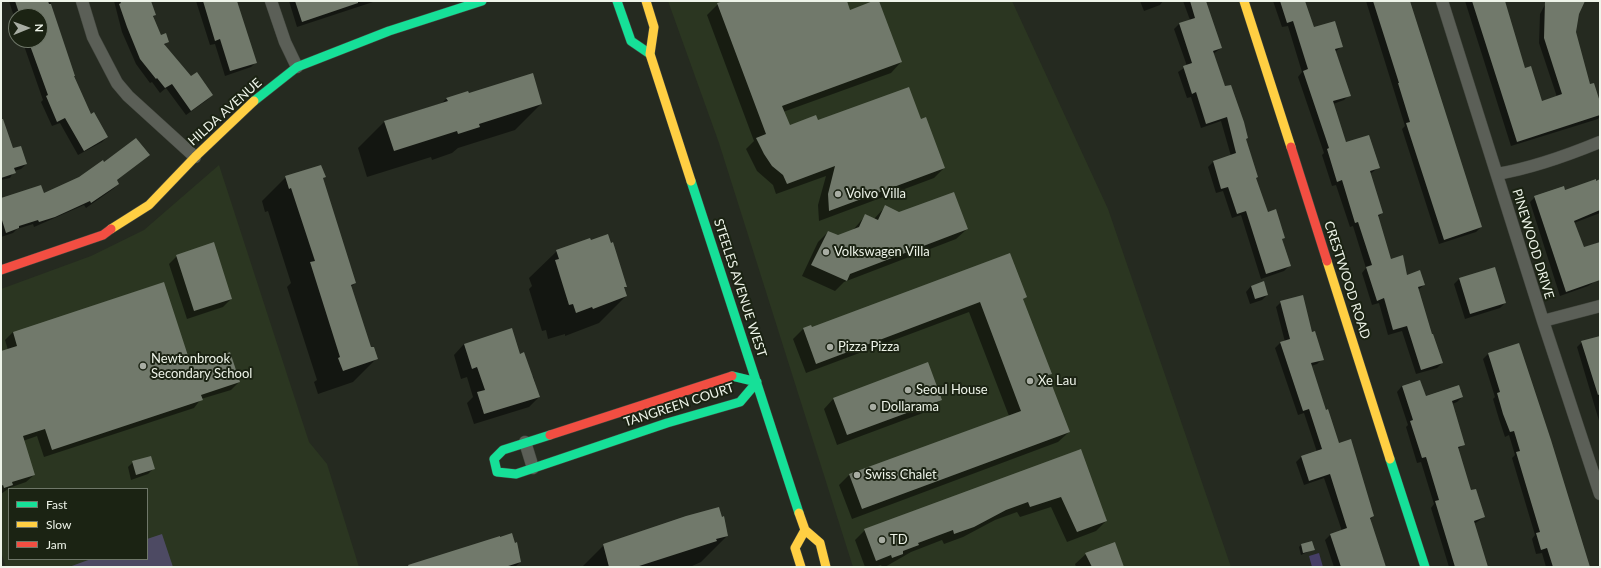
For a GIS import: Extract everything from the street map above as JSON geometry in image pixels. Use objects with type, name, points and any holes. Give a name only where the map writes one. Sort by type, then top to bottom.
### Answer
[{"type":"street","points":[[82,1],[93,37],[117,83],[128,96],[195,157]]},
{"type":"street","points":[[271,1],[285,42],[297,67]]},
{"type":"street","name":"HILDA AVENUE","points":[[1,270],[103,235],[149,205],[195,157],[252,103],[297,67],[389,31],[482,1]]},
{"type":"street","points":[[616,1],[631,41],[650,54]]},
{"type":"street","name":"STEELES AVENUE WEST","points":[[646,1],[654,27],[650,54],[666,100],[732,310],[805,530]]},
{"type":"street","name":"CRESTWOOD ROAD","points":[[1244,1],[1425,567]]},
{"type":"street","name":"PINEWOOD DRIVE","points":[[1442,1],[1543,321],[1596,467],[1600,494]]},
{"type":"street","points":[[1497,174],[1519,170],[1560,159],[1600,142]]},
{"type":"street","points":[[1543,321],[1600,306]]},
{"type":"street","name":"TANGREEN COURT","points":[[732,376],[757,382],[740,402],[667,423],[516,474],[498,472],[494,459],[503,450],[525,442],[732,376]]},
{"type":"street","points":[[525,442],[533,468]]},
{"type":"street","points":[[801,567],[795,548],[805,530],[820,543],[826,567]]},
{"type":"shaded area","points":[[668,1],[1012,1],[1108,209],[1231,567],[853,567],[719,143]]},
{"type":"shaded area","name":"Newtonbrook Secondary School","points":[[219,165],[309,442],[327,464],[359,567],[6,567],[1,552],[1,289],[91,256],[144,230]]},
{"type":"shaded area","points":[[162,534],[173,567],[69,567],[88,560],[148,560],[148,539]]},
{"type":"shaded area","points":[[1319,553],[1323,567],[1312,567],[1309,556]]},
{"type":"building","points":[[15,1],[48,1],[49,4],[51,4],[74,76],[91,114],[94,112],[108,137],[84,151],[65,118],[57,122],[46,96],[48,95],[31,48],[48,48],[48,8],[17,8]]},
{"type":"building","points":[[120,1],[151,1],[156,15],[153,16],[161,35],[166,33],[169,42],[164,44],[191,76],[197,72],[213,95],[191,111],[172,84],[165,88],[157,78],[156,79],[140,59],[119,4],[121,3]]},
{"type":"building","points":[[203,1],[237,1],[257,63],[230,71],[220,39],[215,41]]},
{"type":"building","points":[[295,1],[358,1],[358,3],[302,22]]},
{"type":"building","points":[[724,1],[847,1],[850,10],[873,1],[879,1],[902,62],[782,106],[790,125],[816,115],[818,120],[909,87],[921,119],[926,117],[945,168],[829,211],[828,194],[835,166],[787,184],[783,175],[772,166],[756,138],[766,134],[717,3]]},
{"type":"building","points":[[1190,1],[1206,1],[1222,48],[1213,51],[1225,86],[1231,85],[1244,122],[1248,138],[1246,139],[1258,177],[1256,178],[1268,212],[1276,209],[1285,238],[1282,239],[1291,266],[1266,274],[1246,211],[1237,214],[1228,187],[1221,189],[1213,161],[1236,153],[1227,117],[1206,124],[1196,92],[1192,94],[1183,66],[1192,63],[1179,23],[1195,18]]},
{"type":"building","points":[[1280,1],[1305,1],[1314,27],[1335,21],[1343,47],[1335,49],[1351,96],[1333,101],[1346,142],[1369,135],[1380,168],[1370,171],[1383,213],[1378,215],[1391,259],[1403,255],[1407,275],[1420,270],[1425,285],[1418,287],[1432,334],[1443,363],[1421,370],[1407,326],[1393,330],[1384,298],[1377,301],[1366,267],[1372,265],[1358,222],[1355,223],[1342,180],[1337,182],[1327,149],[1329,148],[1303,71],[1308,69],[1293,21],[1287,23]]},
{"type":"building","points":[[1373,1],[1410,1],[1482,227],[1444,240],[1406,123],[1410,122]]},
{"type":"building","points":[[1472,1],[1505,1],[1525,68],[1531,66],[1542,101],[1562,94],[1544,38],[1545,1],[1585,1],[1579,14],[1576,32],[1590,84],[1594,83],[1600,102],[1600,115],[1517,142]]},
{"type":"building","points":[[533,73],[542,104],[479,124],[480,127],[458,134],[457,131],[394,151],[384,121],[448,101],[446,98],[468,91],[469,93]]},
{"type":"building","points":[[1,119],[3,119],[13,148],[21,146],[27,164],[14,168],[16,173],[1,178]]},
{"type":"building","points":[[136,138],[150,155],[117,180],[119,184],[91,203],[90,201],[55,217],[39,222],[38,220],[19,226],[19,228],[6,233],[1,217],[1,198],[41,185],[44,193],[79,177],[103,160],[104,162]]},
{"type":"building","points":[[321,165],[326,177],[323,178],[356,283],[351,285],[371,347],[374,347],[378,359],[343,371],[310,262],[315,261],[291,188],[289,189],[285,176]]},
{"type":"building","points":[[1596,179],[1596,181],[1600,179],[1600,210],[1574,221],[1584,247],[1600,242],[1600,280],[1566,292],[1534,196],[1564,186],[1565,190]]},
{"type":"building","points":[[954,192],[968,229],[850,274],[847,281],[811,265],[828,231],[838,235],[859,227],[865,214],[878,220],[885,205],[899,212]]},
{"type":"building","points":[[608,234],[611,243],[613,242],[627,287],[624,287],[627,296],[593,309],[592,307],[576,313],[573,304],[569,305],[555,260],[559,259],[556,250],[590,238],[591,240]]},
{"type":"building","points":[[214,242],[232,299],[194,311],[176,255]]},
{"type":"building","points":[[1010,253],[1027,297],[1023,299],[1052,374],[1048,375],[1070,432],[862,509],[849,474],[1021,411],[980,302],[816,364],[803,328],[811,325],[812,327]]},
{"type":"building","points":[[1495,267],[1506,303],[1470,314],[1459,278]]},
{"type":"building","points":[[1264,281],[1268,295],[1255,299],[1251,286]]},
{"type":"building","points":[[164,282],[191,365],[230,352],[240,382],[201,395],[203,400],[52,450],[45,429],[23,436],[35,475],[12,482],[13,485],[4,488],[3,485],[1,486],[1,351],[17,346],[13,332]]},
{"type":"building","points":[[1303,295],[1312,332],[1315,331],[1324,360],[1311,363],[1326,410],[1328,409],[1339,443],[1351,439],[1374,516],[1370,518],[1386,567],[1341,567],[1330,534],[1347,528],[1330,474],[1309,481],[1301,456],[1322,449],[1309,409],[1303,411],[1280,342],[1290,339],[1280,301]]},
{"type":"building","points":[[512,328],[520,354],[524,352],[540,397],[484,414],[477,392],[485,390],[477,367],[472,369],[464,344]]},
{"type":"building","points":[[1600,336],[1600,394],[1598,395],[1581,341]]},
{"type":"building","points":[[1519,343],[1590,567],[1553,567],[1547,548],[1541,550],[1536,533],[1540,532],[1516,452],[1520,451],[1514,431],[1510,432],[1503,414],[1497,393],[1500,392],[1488,353]]},
{"type":"building","points":[[928,362],[942,400],[847,435],[833,398]]},
{"type":"building","points":[[1420,380],[1426,396],[1459,385],[1463,397],[1452,401],[1465,445],[1458,447],[1471,490],[1476,489],[1485,517],[1474,521],[1488,567],[1455,567],[1435,501],[1439,500],[1426,457],[1422,458],[1410,421],[1413,420],[1402,386]]},
{"type":"building","points":[[1081,449],[1107,521],[1077,532],[1061,497],[1030,507],[1028,502],[1006,510],[974,527],[954,534],[953,530],[918,543],[919,545],[903,551],[903,554],[892,558],[891,555],[876,561],[864,529]]},
{"type":"building","points":[[151,456],[155,469],[136,475],[132,461]]},
{"type":"building","points":[[719,507],[722,517],[724,516],[728,536],[716,539],[717,541],[636,567],[609,567],[603,544],[686,516]]},
{"type":"building","points":[[512,533],[515,543],[517,542],[521,562],[505,567],[409,567],[408,565],[500,536]]},
{"type":"building","points":[[1312,541],[1315,550],[1303,553],[1301,544]]},
{"type":"building","points":[[1115,542],[1124,567],[1092,567],[1085,553]]},
{"type":"traffic: fast","points":[[254,101],[297,67],[389,31],[482,1]]},
{"type":"traffic: fast","points":[[617,1],[631,41],[650,54]]},
{"type":"traffic: fast","points":[[691,181],[799,513]]},
{"type":"traffic: fast","points":[[550,435],[503,450],[494,459],[497,472],[516,474],[667,423],[740,402],[757,382],[732,376]]},
{"type":"traffic: fast","points":[[1390,459],[1425,567]]},
{"type":"traffic: slow","points":[[646,1],[654,27],[650,54],[691,181]]},
{"type":"traffic: slow","points":[[1244,1],[1291,147]]},
{"type":"traffic: slow","points":[[111,229],[149,205],[195,157],[254,101]]},
{"type":"traffic: slow","points":[[1327,261],[1390,459]]},
{"type":"traffic: slow","points":[[799,513],[805,530],[820,543],[826,567]]},
{"type":"traffic: slow","points":[[801,567],[795,548],[805,530]]},
{"type":"traffic: jam","points":[[1291,147],[1327,261]]},
{"type":"traffic: jam","points":[[1,270],[103,235],[111,229]]},
{"type":"traffic: jam","points":[[550,435],[732,376]]},
{"type":"place","name":"Volvo Villa","points":[[838,194]]},
{"type":"place","name":"Volkswagen Villa","points":[[826,252]]},
{"type":"place","name":"Pizza Pizza","points":[[830,347]]},
{"type":"place","name":"Newtonbrook Secondary School","points":[[143,366]]},
{"type":"place","name":"Xe Lau","points":[[1030,381]]},
{"type":"place","name":"Seoul House","points":[[908,390]]},
{"type":"place","name":"Dollarama","points":[[873,407]]},
{"type":"place","name":"Swiss Chalet","points":[[857,475]]},
{"type":"place","name":"TD","points":[[882,540]]}]
